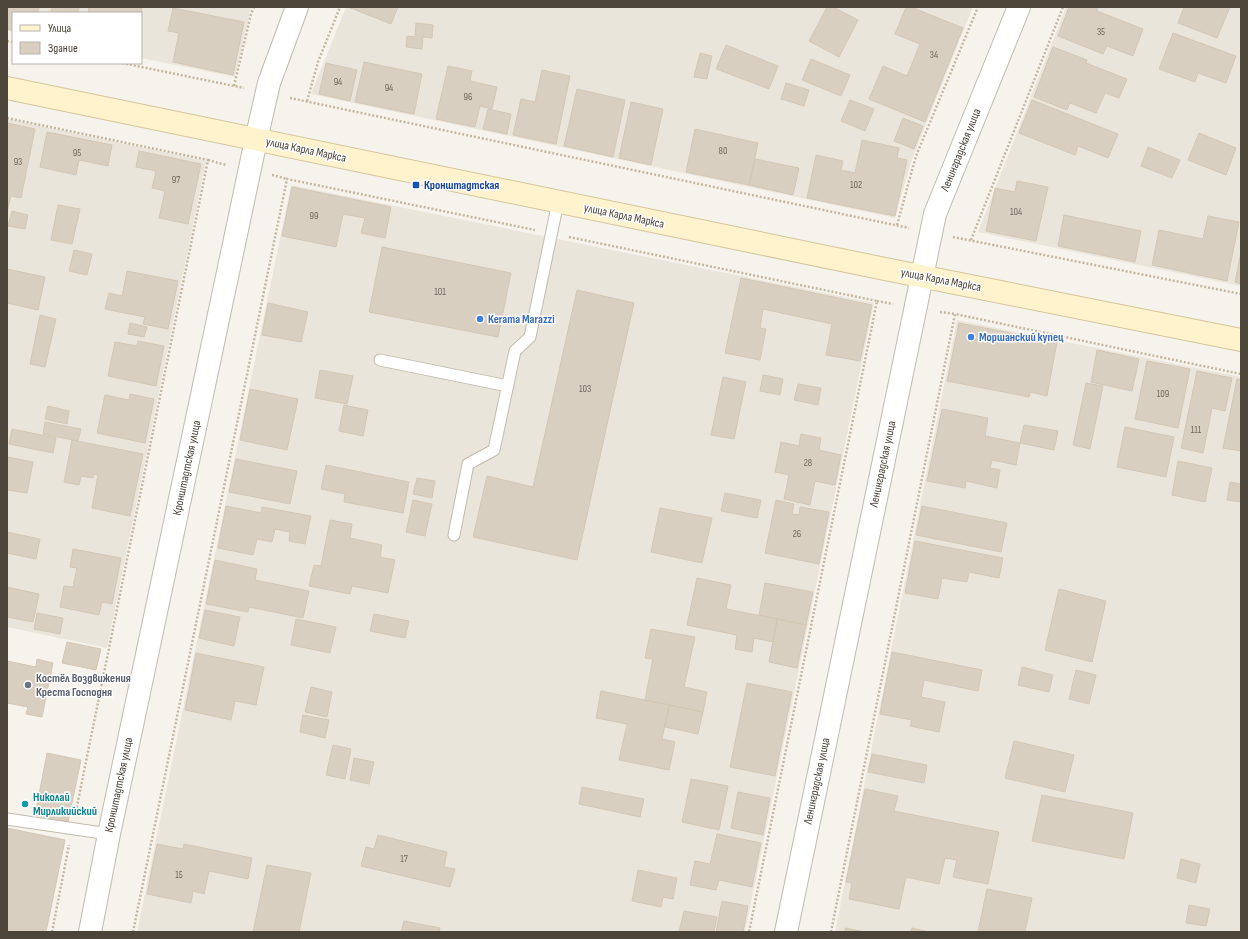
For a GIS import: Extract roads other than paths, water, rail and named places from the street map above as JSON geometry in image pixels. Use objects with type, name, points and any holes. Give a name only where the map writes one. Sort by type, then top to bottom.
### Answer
[{"type":"main road","name":"улица Карла Маркса","points":[[7,88],[922,277],[1241,340]]},
{"type":"street","name":"Кронштадтская улица","points":[[90,932],[109,834],[256,140],[269,82],[297,7]]},
{"type":"street","name":"Ленинградская улица","points":[[786,932],[935,214],[1019,7]]},
{"type":"lane","points":[[454,535],[468,464],[494,450],[515,351],[530,337],[558,202]]},
{"type":"lane","points":[[380,360],[508,386]]},
{"type":"lane","points":[[7,819],[109,834]]},
{"type":"place","name":"Кронштадтская","points":[[416,185]]},
{"type":"place","name":"Kerama Marazzi","points":[[480,319]]},
{"type":"place","name":"Моршанский купец","points":[[971,337]]},
{"type":"place","name":"Костёл Воздвижения Креста Господня","points":[[28,685]]},
{"type":"place","name":"Николай Мирликийский","points":[[25,804]]}]
